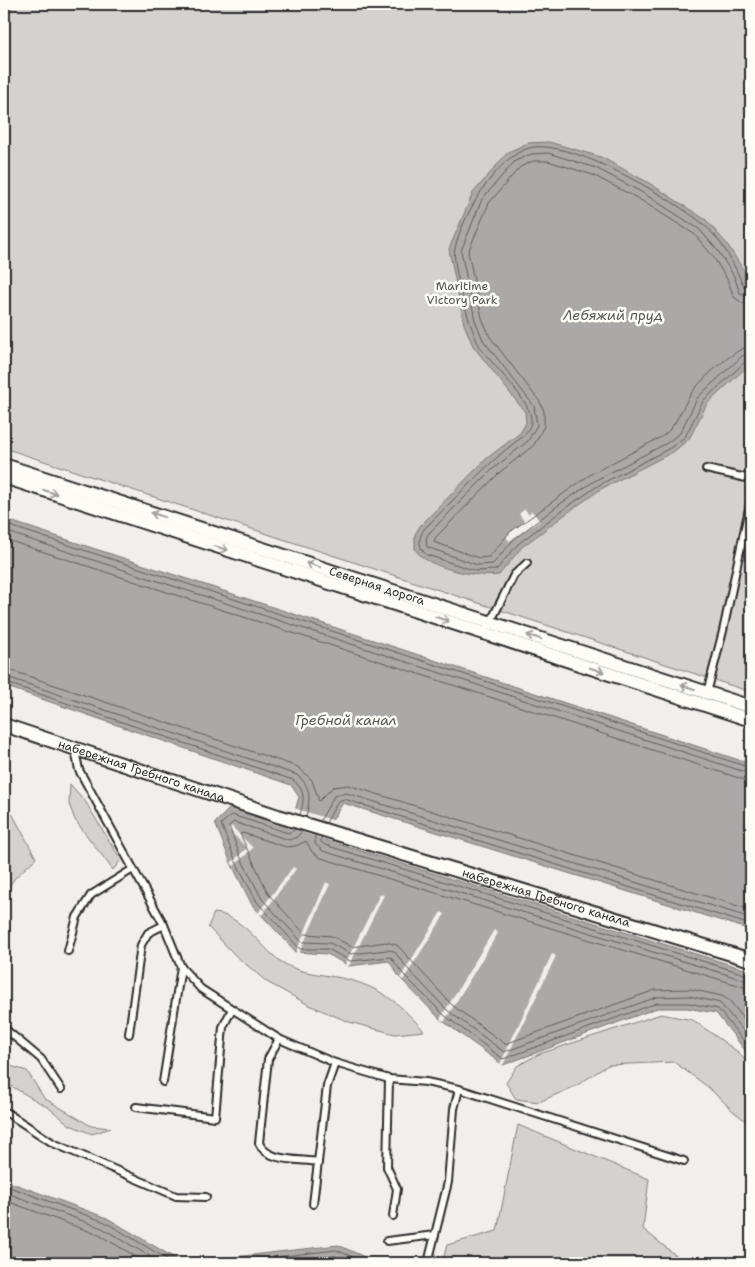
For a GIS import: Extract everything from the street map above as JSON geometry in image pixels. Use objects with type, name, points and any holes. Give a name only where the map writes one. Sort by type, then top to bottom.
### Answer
[{"type":"street","name":"Северная дорога","points":[[4,465],[489,628],[705,698],[751,708]]},
{"type":"street","name":"Северная дорога","points":[[4,477],[489,628]]},
{"type":"street","name":"Северная дорога","points":[[705,698],[751,720]]},
{"type":"street","name":"набережная Гребного канала","points":[[4,725],[278,816],[751,960]]},
{"type":"lane","points":[[706,469],[751,480]]},
{"type":"lane","points":[[705,698],[723,631],[751,499]]},
{"type":"lane","points":[[489,628],[514,575],[528,562]]},
{"type":"lane","points":[[78,750],[76,755],[79,770],[164,925],[181,967],[201,989],[279,1039],[334,1063],[390,1079],[426,1082],[459,1089],[684,1161]]},
{"type":"lane","points":[[68,951],[77,917],[91,895],[133,870]]},
{"type":"lane","points":[[129,1034],[141,946],[148,933],[164,925]]},
{"type":"lane","points":[[163,1082],[181,967]]},
{"type":"lane","points":[[136,1107],[215,1117],[223,1027],[232,1009]]},
{"type":"lane","points":[[4,1028],[41,1059],[61,1089]]},
{"type":"lane","points":[[279,1039],[268,1059],[259,1143],[262,1151],[270,1156],[318,1162]]},
{"type":"lane","points":[[313,1204],[327,1086],[334,1063]]},
{"type":"lane","points":[[390,1079],[387,1167],[397,1189],[393,1216]]},
{"type":"lane","points":[[428,1263],[448,1182],[454,1109],[459,1089]]},
{"type":"lane","points":[[4,1111],[53,1143],[176,1196],[206,1197]]},
{"type":"lane","points":[[387,1241],[436,1235]]},
{"type":"green space","name":"Maritime Victory Park","points":[[4,4],[751,4],[751,692],[4,448]]},
{"type":"green space","points":[[70,784],[85,801],[121,860],[113,870],[75,820],[69,804]]},
{"type":"green space","points":[[4,807],[13,815],[36,858],[15,878],[4,893]]},
{"type":"green space","points":[[214,913],[233,919],[288,966],[305,972],[350,980],[383,994],[408,1013],[424,1031],[395,1034],[349,1022],[309,1005],[267,982],[236,956],[208,927]]},
{"type":"green space","points":[[661,1014],[693,1020],[738,1052],[751,1067],[751,1125],[708,1087],[674,1062],[608,1065],[576,1086],[539,1102],[516,1099],[506,1083],[517,1066],[539,1054]]},
{"type":"green space","points":[[4,1064],[27,1071],[44,1098],[91,1126],[111,1128],[92,1134],[70,1125],[49,1108],[4,1082]]},
{"type":"green space","points":[[518,1125],[649,1179],[643,1229],[685,1263],[442,1263],[447,1245],[497,1231]]},
{"type":"water","name":"Лебяжий пруд","points":[[549,142],[601,157],[649,183],[706,220],[727,244],[744,271],[751,292],[751,363],[707,404],[689,439],[673,452],[601,489],[567,513],[522,547],[499,575],[490,576],[466,573],[440,566],[421,556],[415,549],[415,534],[420,526],[486,459],[520,433],[526,423],[525,412],[473,346],[464,324],[449,249],[473,193],[508,152],[528,143]]},
{"type":"water","name":"Гребной канал","points":[[4,519],[751,764],[751,930],[343,803],[331,822],[325,840],[751,971],[751,1058],[716,1013],[687,1008],[657,1008],[503,1065],[440,1019],[400,978],[389,961],[349,966],[327,954],[296,952],[252,905],[231,863],[215,823],[230,808],[290,828],[299,797],[291,785],[4,686]]},
{"type":"water","points":[[4,1180],[107,1218],[183,1263],[4,1263]]},
{"type":"water","points":[[338,1245],[378,1263],[183,1263]]},
{"type":"pier","points":[[525,509],[528,514],[532,511],[540,521],[509,541],[506,536],[524,521],[519,514]]},
{"type":"pier","points":[[294,808],[335,821],[328,838],[340,842],[339,844],[276,824],[293,814]]},
{"type":"pier","points":[[231,826],[253,848],[234,866],[231,863],[247,848],[228,829]]},
{"type":"pier","points":[[293,867],[296,869],[262,915],[258,913]]},
{"type":"pier","points":[[326,882],[330,884],[299,954],[296,952]]},
{"type":"pier","points":[[380,894],[384,895],[349,966],[345,964]]},
{"type":"pier","points":[[441,912],[445,914],[403,980],[400,978]]},
{"type":"pier","points":[[494,930],[498,933],[444,1022],[440,1019]]},
{"type":"pier","points":[[552,954],[556,956],[503,1065],[500,1064]]}]
